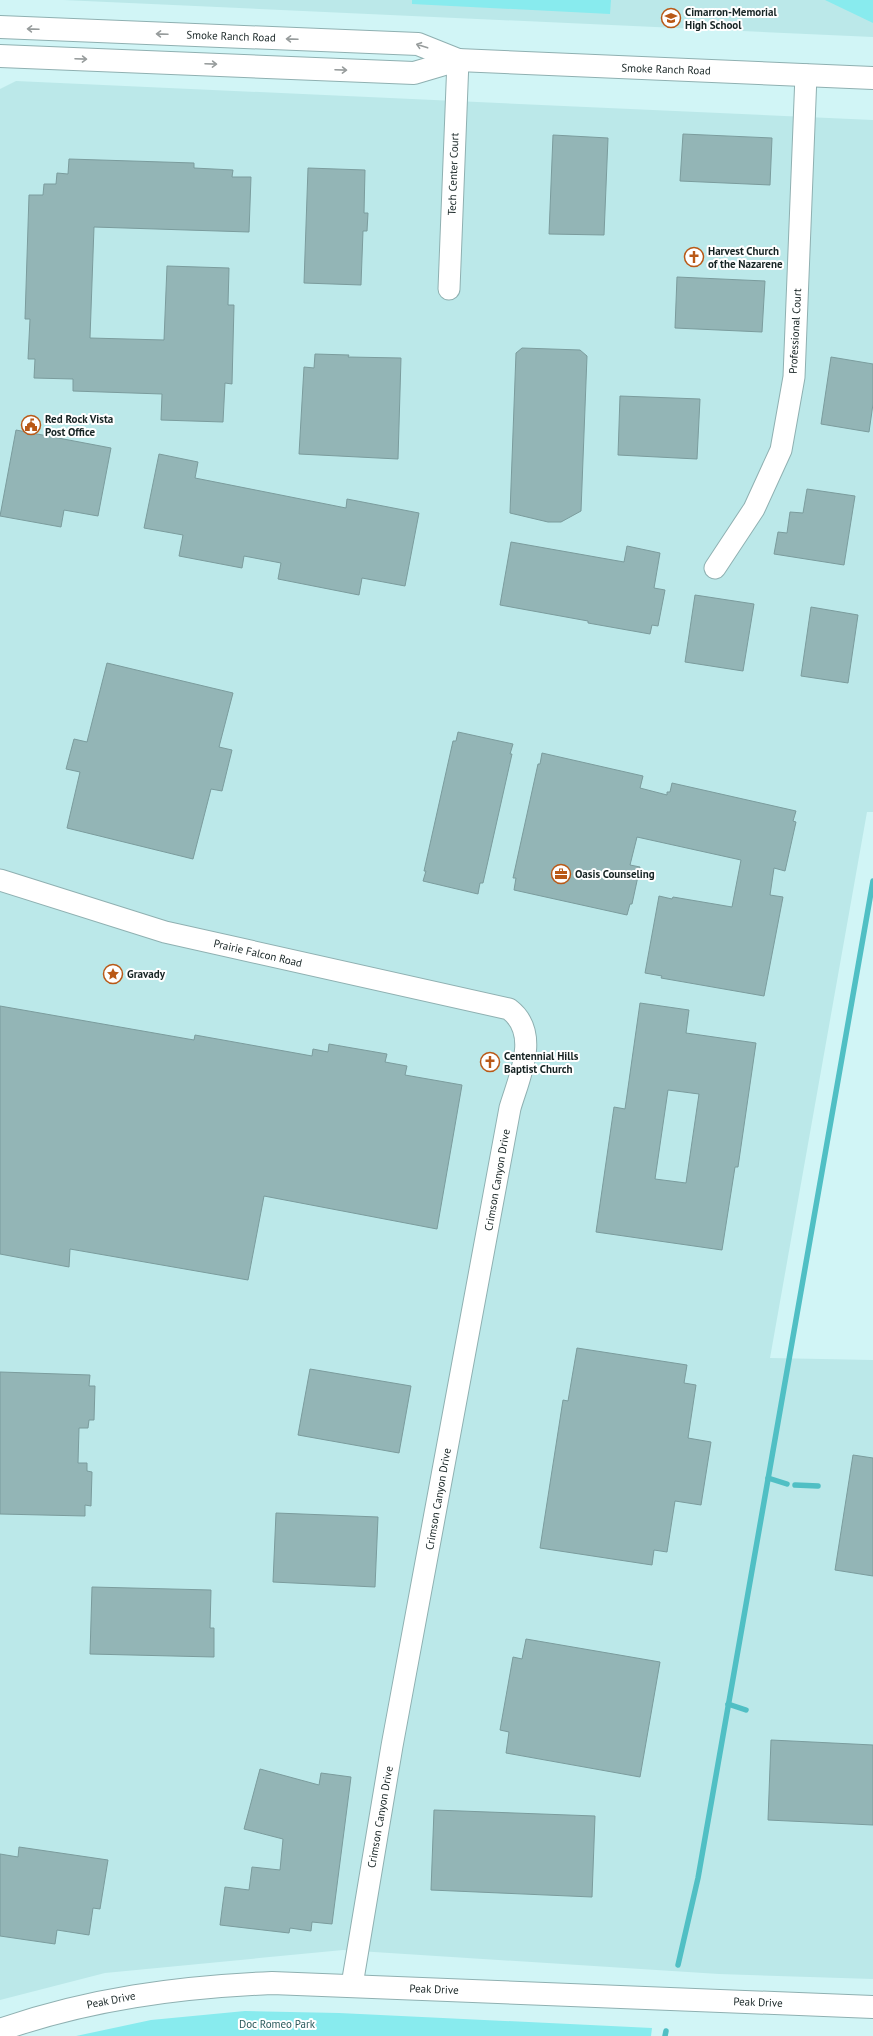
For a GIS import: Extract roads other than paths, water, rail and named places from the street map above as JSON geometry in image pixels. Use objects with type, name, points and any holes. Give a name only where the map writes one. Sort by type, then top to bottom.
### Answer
[{"type":"main road","name":"Smoke Ranch Road","points":[[0,27],[418,44],[458,60]]},
{"type":"main road","name":"Smoke Ranch Road","points":[[10,56],[414,73],[458,60],[873,78]]},
{"type":"main road","points":[[0,65],[10,56]]},
{"type":"main road","name":"Peak Drive","points":[[0,2030],[57,2012],[100,2002],[189,1988],[272,1983],[873,2007]]},
{"type":"street","name":"Tech Center Court","points":[[449,289],[458,60]]},
{"type":"street","name":"Professional Court","points":[[715,568],[754,509],[781,450],[794,377],[806,75]]},
{"type":"street","name":"Prairie Falcon Road","points":[[0,880],[165,932],[466,998],[509,1009],[517,1015]]},
{"type":"street","name":"Crimson Canyon Drive","points":[[352,1985],[392,1746],[510,1108],[524,1060],[527,1038],[523,1023],[517,1015]]},
{"type":"waterway","points":[[678,1965],[698,1878],[873,881]]},
{"type":"waterway","points":[[768,1478],[787,1484]]},
{"type":"waterway","points":[[795,1485],[818,1486]]},
{"type":"waterway","points":[[728,1704],[746,1710]]},
{"type":"waterway","points":[[665,2036],[666,2031]]},
{"type":"place","name":"Cimarron-Memorial High School","points":[[671,18]]},
{"type":"place","name":"Harvest Church of the Nazarene","points":[[694,257]]},
{"type":"place","name":"Red Rock Vista Post Office","points":[[31,425]]},
{"type":"place","name":"Oasis Counseling","points":[[561,874]]},
{"type":"place","name":"Gravady","points":[[113,974]]},
{"type":"place","name":"Centennial Hills Baptist Church","points":[[490,1062]]},
{"type":"park label","name":"Doc Romeo Park","points":[[277,2024]]}]
